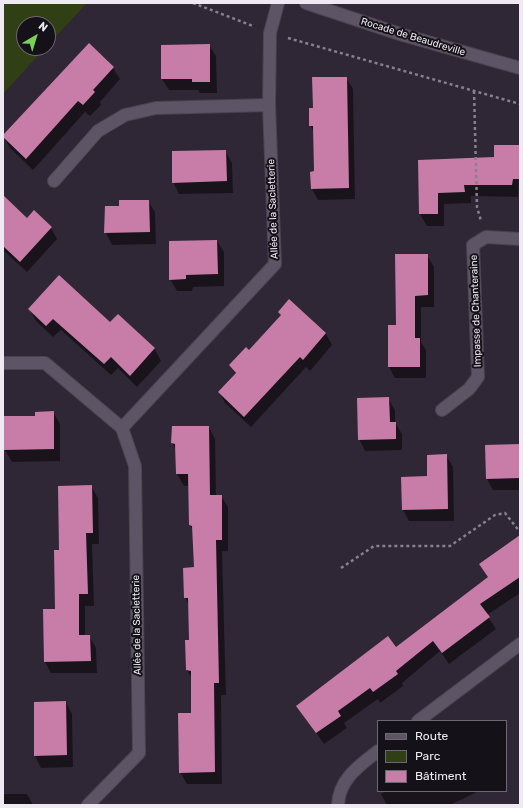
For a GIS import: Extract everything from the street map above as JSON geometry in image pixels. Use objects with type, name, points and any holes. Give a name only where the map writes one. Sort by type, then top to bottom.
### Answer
[{"type":"street","name":"Allée de la Sacletterie","points":[[88,805],[139,753],[135,466],[122,428],[275,264],[269,105],[270,33],[278,3]]},
{"type":"street","name":"Rocade de Beaudreville","points":[[306,3],[403,35],[520,68]]},
{"type":"street","points":[[54,181],[98,131],[125,115],[156,108],[269,105]]},
{"type":"street","points":[[486,237],[520,239]]},
{"type":"street","name":"Impasse de Chanteraine","points":[[442,410],[469,390],[478,377],[473,245],[486,237]]},
{"type":"street","points":[[3,363],[45,363],[122,428]]},
{"type":"street","points":[[419,720],[520,644]]},
{"type":"street","points":[[338,805],[338,794],[351,772],[377,752]]},
{"type":"path","points":[[193,3],[270,33],[520,104]]},
{"type":"path","points":[[474,91],[477,207],[486,237]]},
{"type":"path","points":[[341,568],[374,546],[450,546],[495,514],[505,512],[520,532]]},
{"type":"green space","points":[[3,3],[87,3],[56,36],[56,16],[16,16],[16,56],[38,56],[3,94]]},
{"type":"building","points":[[89,43],[114,67],[93,90],[95,92],[83,105],[78,101],[26,159],[3,137],[3,135]]},
{"type":"building","points":[[210,44],[210,82],[192,82],[192,79],[161,79],[161,45]]},
{"type":"building","points":[[312,77],[347,77],[349,188],[311,189],[310,172],[314,171],[313,126],[309,126],[309,108],[313,108]]},
{"type":"building","points":[[494,145],[520,145],[520,179],[513,179],[512,185],[464,185],[465,192],[438,193],[438,214],[419,214],[418,160],[494,157]]},
{"type":"building","points":[[226,150],[227,181],[172,183],[172,151]]},
{"type":"building","points":[[3,195],[27,218],[34,210],[52,227],[20,262],[3,246]]},
{"type":"building","points":[[119,200],[149,200],[150,232],[104,233],[105,206],[119,206]]},
{"type":"building","points":[[217,240],[218,274],[186,275],[186,279],[169,280],[169,241]]},
{"type":"building","points":[[395,254],[428,254],[428,295],[415,296],[415,338],[420,338],[420,367],[388,367],[388,325],[396,325]]},
{"type":"building","points":[[59,275],[110,322],[118,314],[155,348],[130,376],[111,357],[104,364],[53,319],[46,326],[28,309]]},
{"type":"building","points":[[289,299],[326,333],[303,360],[300,357],[244,417],[218,392],[236,373],[229,365],[246,347],[249,350],[281,315],[278,312]]},
{"type":"building","points":[[389,397],[390,422],[396,422],[396,439],[358,440],[357,398]]},
{"type":"building","points":[[54,411],[54,449],[4,450],[4,416],[35,416],[35,412]]},
{"type":"building","points":[[172,426],[209,426],[210,495],[222,495],[222,540],[216,540],[219,683],[214,683],[215,772],[179,773],[178,713],[191,713],[191,671],[186,670],[185,640],[189,640],[188,598],[184,598],[183,568],[194,567],[192,526],[189,525],[188,474],[176,474],[175,444],[171,443]]},
{"type":"building","points":[[520,444],[520,478],[486,479],[485,445]]},
{"type":"building","points":[[447,454],[448,509],[402,510],[401,477],[427,476],[427,455]]},
{"type":"building","points":[[92,485],[93,533],[86,533],[88,594],[79,594],[79,635],[90,635],[91,661],[44,662],[43,609],[55,609],[54,550],[59,550],[58,486]]},
{"type":"building","points":[[520,535],[520,577],[480,604],[490,617],[442,653],[433,641],[396,671],[398,674],[373,692],[370,688],[338,711],[341,716],[316,733],[296,706],[388,636],[396,647],[488,577],[479,564]]},
{"type":"building","points":[[66,701],[67,755],[34,756],[34,702]]}]
